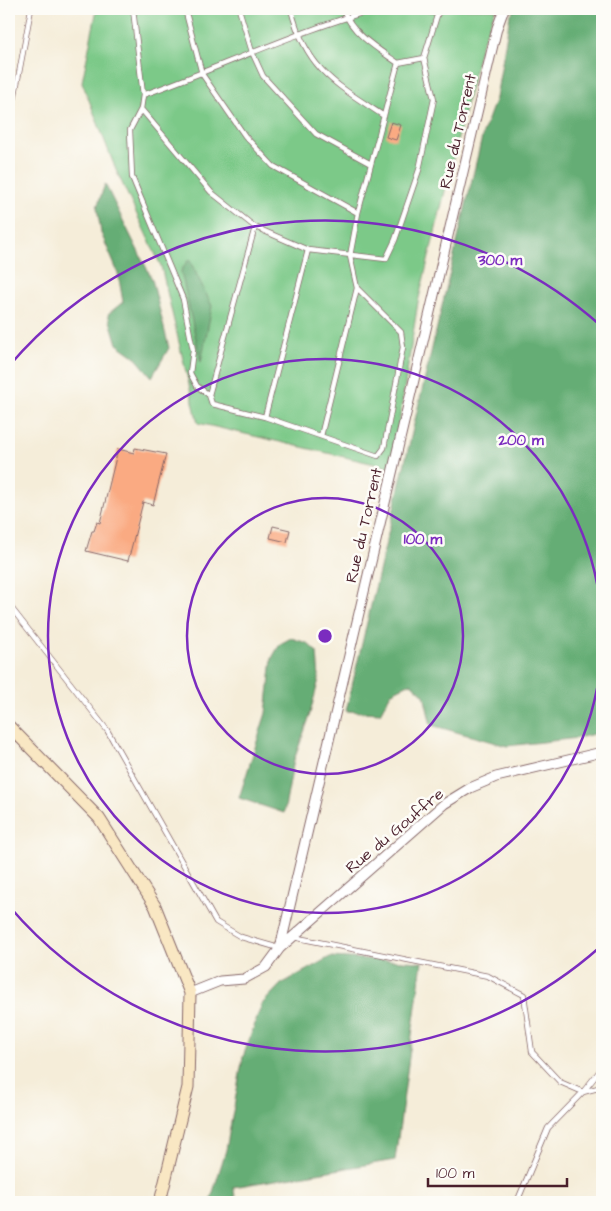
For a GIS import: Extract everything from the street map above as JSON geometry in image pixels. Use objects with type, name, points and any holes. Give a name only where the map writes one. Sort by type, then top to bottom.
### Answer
[{"type":"main road","points":[[9,726],[99,818],[155,906],[190,993],[188,1087],[160,1202]]},
{"type":"street","name":"Rue du Torrent","points":[[190,993],[220,981],[244,979],[266,967],[280,948],[455,203],[497,28],[504,9]]},
{"type":"street","name":"Rue du Gouffre","points":[[280,948],[444,804],[457,796],[496,777],[602,752]]},
{"type":"lane","points":[[9,127],[32,9]]},
{"type":"lane","points":[[132,9],[143,95],[141,109],[130,130],[132,177],[183,299],[193,350],[190,373],[197,386],[210,395]]},
{"type":"lane","points":[[185,9],[202,74],[245,136],[273,166],[358,213]]},
{"type":"lane","points":[[239,9],[252,52],[263,76],[316,134],[371,164]]},
{"type":"lane","points":[[291,9],[297,34],[314,64],[341,88],[384,116]]},
{"type":"lane","points":[[343,9],[346,17],[365,40],[398,63],[424,58]]},
{"type":"lane","points":[[143,95],[202,74],[297,34],[375,9]]},
{"type":"lane","points":[[141,109],[211,192],[255,227],[308,250],[386,259],[395,240],[419,170],[434,99],[424,58],[439,11],[396,9]]},
{"type":"lane","points":[[321,436],[357,288],[350,256],[358,213],[398,63]]},
{"type":"lane","points":[[255,227],[210,395],[212,404],[265,417],[378,456],[384,448],[403,347],[401,332],[357,288]]},
{"type":"lane","points":[[265,417],[308,250]]},
{"type":"lane","points":[[9,605],[107,730],[216,922],[241,937],[280,948]]},
{"type":"lane","points":[[293,937],[488,976],[524,995],[532,1052],[560,1082],[584,1092],[602,1087]]},
{"type":"lane","points":[[517,1202],[548,1128],[584,1092],[602,1068]]},
{"type":"green space","points":[[97,9],[496,9],[480,48],[418,302],[392,468],[198,423],[161,266],[116,170],[82,82]]},
{"type":"green space","points":[[515,9],[602,9],[602,732],[578,738],[507,746],[431,725],[424,695],[411,683],[392,692],[380,713],[346,711],[483,133],[496,98],[510,15]]},
{"type":"green space","points":[[105,184],[152,279],[169,348],[152,377],[134,356],[117,344],[108,314],[123,302],[118,273],[101,233],[97,207]]},
{"type":"green space","points":[[189,259],[212,306],[201,362],[181,271]]},
{"type":"green space","points":[[291,638],[307,643],[317,652],[319,679],[308,721],[294,760],[284,813],[239,798],[266,713],[272,658],[280,644]]},
{"type":"green space","points":[[330,957],[422,962],[395,1160],[233,1187],[236,1200],[245,1202],[210,1202],[226,1150],[243,1057],[262,1004],[281,984]]},
{"type":"building","points":[[391,122],[401,125],[396,140],[386,137]]},
{"type":"building","points":[[135,448],[166,454],[153,505],[143,502],[128,561],[86,551],[92,531],[94,531],[97,522],[100,523],[118,449],[134,453]]},
{"type":"building","points":[[273,526],[290,530],[287,542],[270,538]]}]
